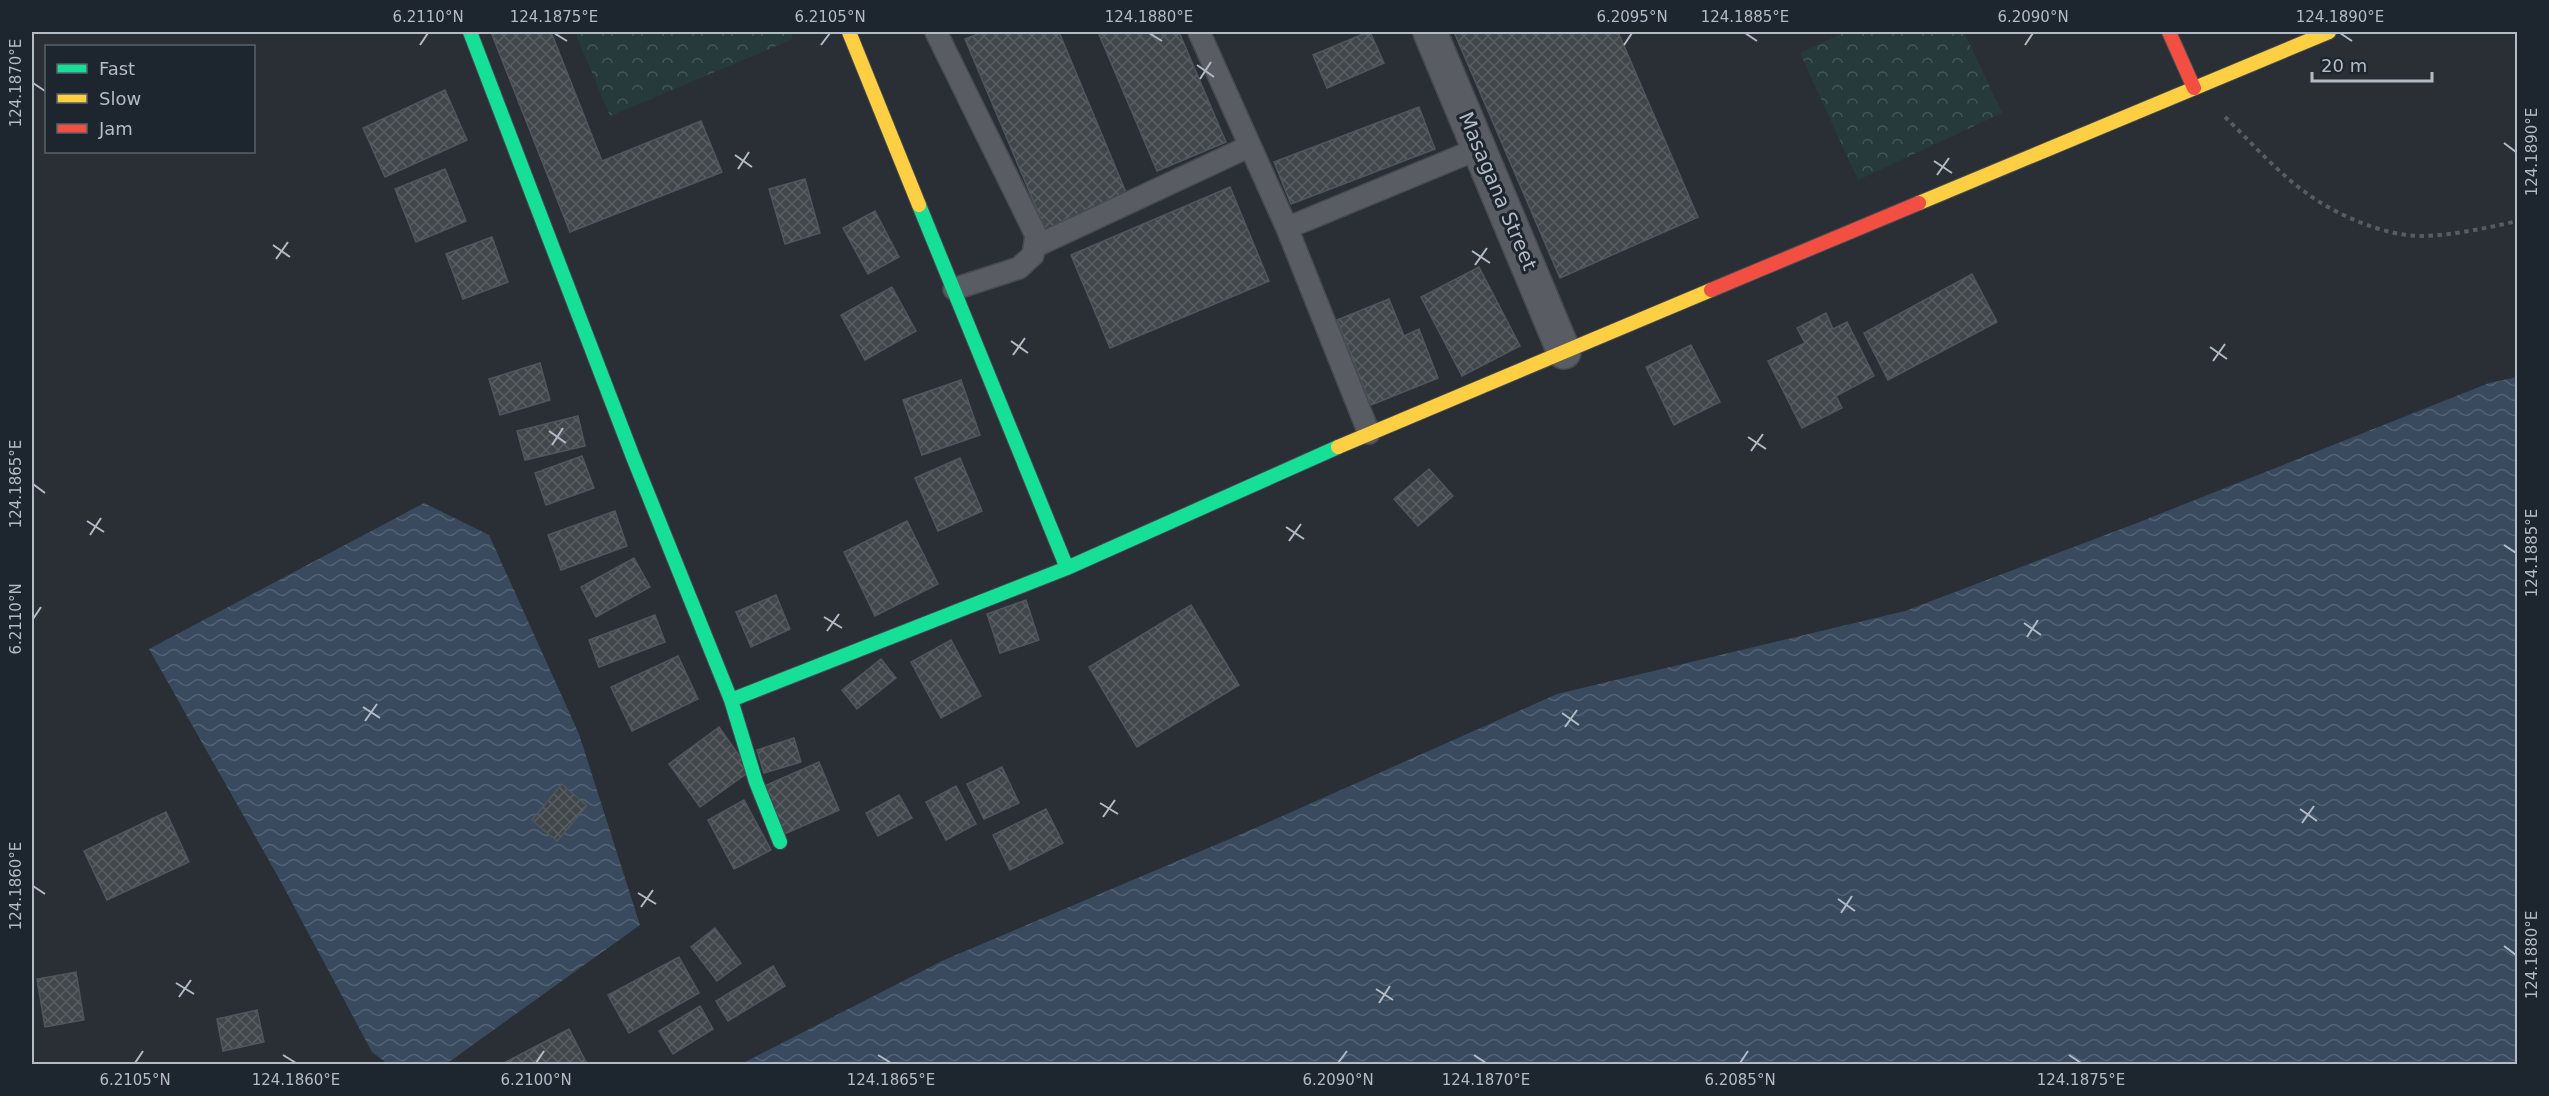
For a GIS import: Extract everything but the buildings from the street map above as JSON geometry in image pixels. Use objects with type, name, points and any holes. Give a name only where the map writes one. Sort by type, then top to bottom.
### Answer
[{"type":"street","points":[[470,32],[646,489],[731,700],[756,782],[780,842]]},
{"type":"street","points":[[849,32],[1067,568]]},
{"type":"street","name":"Masagana Street","points":[[1430,32],[1564,352]]},
{"type":"street","points":[[2169,32],[2194,88]]},
{"type":"street","points":[[731,700],[1067,568],[1369,433],[2329,32]]},
{"type":"lane","points":[[936,32],[1036,235],[1033,255],[1019,268],[954,290]]},
{"type":"lane","points":[[1199,32],[1287,228],[1369,433]]},
{"type":"lane","points":[[1036,246],[1250,146]]},
{"type":"lane","points":[[1287,228],[1480,148]]},
{"type":"path","points":[[2194,88],[2305,192],[2346,216],[2384,230],[2421,236],[2476,231],[2517,221]]},
{"type":"green space","points":[[575,32],[790,32],[793,39],[610,116]]},
{"type":"green space","points":[[1846,32],[1964,32],[2002,113],[1858,180],[1800,53]]},
{"type":"water","points":[[2517,377],[2517,1064],[741,1064],[944,960],[1253,829],[1557,694],[1905,611],[2137,523],[2489,383]]},
{"type":"water","points":[[424,503],[489,535],[579,734],[640,925],[446,1064],[388,1064],[372,1052],[281,882],[149,649]]},
{"type":"traffic: fast","points":[[470,32],[633,457],[731,700],[756,782],[780,842]]},
{"type":"traffic: fast","points":[[919,205],[1067,568]]},
{"type":"traffic: fast","points":[[731,700],[1067,568],[1338,447]]},
{"type":"traffic: slow","points":[[849,32],[919,205]]},
{"type":"traffic: slow","points":[[1919,203],[2329,32]]},
{"type":"traffic: slow","points":[[1338,447],[1711,290]]},
{"type":"traffic: jam","points":[[2169,32],[2194,88]]},
{"type":"traffic: jam","points":[[1711,290],[1919,203]]}]
